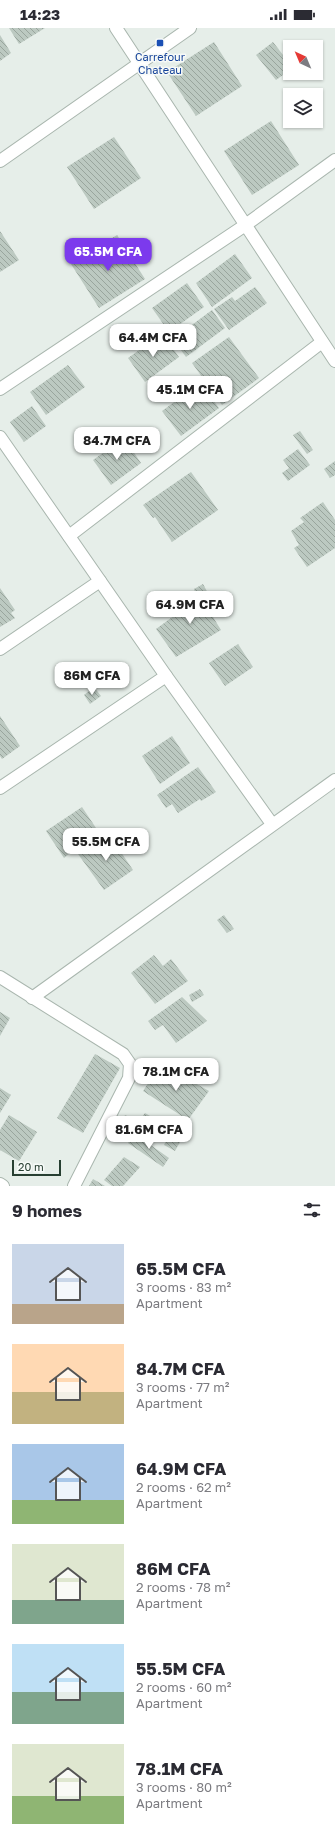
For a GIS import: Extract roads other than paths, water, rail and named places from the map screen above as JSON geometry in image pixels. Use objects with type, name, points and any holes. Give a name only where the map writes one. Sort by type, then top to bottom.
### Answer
[{"type":"street","points":[[116,28],[244,226],[335,361]]},
{"type":"street","points":[[0,161],[139,62],[190,28]]},
{"type":"street","points":[[0,389],[244,226],[335,160]]},
{"type":"street","points":[[69,536],[322,342]]},
{"type":"street","points":[[0,436],[166,676],[272,824]]},
{"type":"street","points":[[0,649],[100,581]]},
{"type":"street","points":[[0,788],[166,676]]},
{"type":"street","points":[[32,998],[335,780]]},
{"type":"street","points":[[0,977],[123,1054],[130,1064],[129,1078],[74,1186]]},
{"type":"place","name":"Carrefour Chateau","points":[[160,43]]}]
